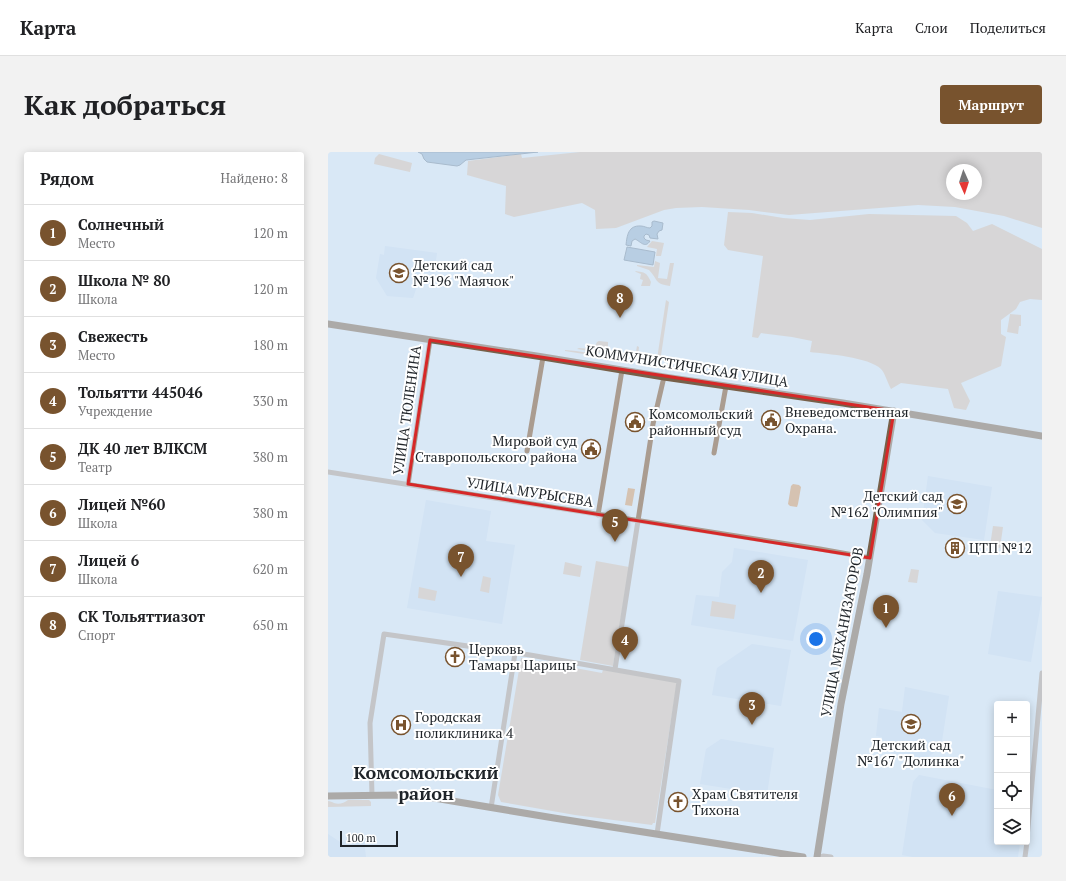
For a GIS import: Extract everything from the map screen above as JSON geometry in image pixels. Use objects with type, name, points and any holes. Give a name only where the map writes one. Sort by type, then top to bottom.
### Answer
[{"type":"main road","name":"КОММУНИСТИЧЕСКАЯ УЛИЦА","points":[[328,324],[664,377],[894,411],[1042,436]]},
{"type":"main road","name":"УЛИЦА МЕХАНИЗАТОРОВ","points":[[818,857],[842,698],[870,558],[894,411]]},
{"type":"main road","points":[[328,796],[400,795],[428,798],[803,857]]},
{"type":"street","name":"УЛИЦА ТЮЛЕНИНА","points":[[408,484],[430,340]]},
{"type":"street","points":[[527,451],[543,357]]},
{"type":"street","points":[[598,515],[622,370]]},
{"type":"street","points":[[615,670],[653,424],[664,377]]},
{"type":"street","points":[[714,453],[726,386]]},
{"type":"street","name":"УЛИЦА МУРЫСЕВА","points":[[328,472],[870,558]]},
{"type":"street","points":[[372,795],[370,723],[384,634],[515,653],[679,681],[657,834]]},
{"type":"street","points":[[491,808],[515,653]]},
{"type":"street","points":[[1030,809],[1042,673]]},
{"type":"street","points":[[1025,857],[1027,845]]},
{"type":"street","points":[[818,857],[831,857]]},
{"type":"highlighted area","points":[[430,340],[894,411],[870,558],[408,484]]},
{"type":"shaded area","points":[[418,152],[538,152],[466,160],[457,166],[427,162],[422,154]]},
{"type":"shaded area","points":[[580,152],[1042,152],[1042,228],[1004,216],[955,207],[918,205],[789,215],[749,210],[702,207],[676,208],[664,210],[616,228],[596,229],[595,210],[582,203],[514,217],[505,214],[506,186],[467,175],[468,161],[521,154],[522,158]]},
{"type":"shaded area","points":[[379,154],[412,163],[410,172],[374,164],[375,158]]},
{"type":"shaded area","points":[[728,212],[752,213],[783,218],[810,220],[869,214],[956,216],[967,223],[973,231],[992,224],[1042,249],[1042,300],[1030,299],[1020,302],[1016,309],[1001,320],[1001,334],[1006,337],[1001,366],[961,383],[970,401],[966,410],[954,408],[948,389],[901,383],[891,389],[881,369],[875,365],[858,359],[810,352],[812,341],[761,333],[758,338],[752,337],[763,256],[728,250],[724,245]]},
{"type":"shaded area","points":[[652,222],[663,223],[662,230],[657,234],[658,239],[650,238],[649,235],[646,234],[644,238],[650,241],[648,243],[642,244],[635,239],[632,241],[631,246],[626,245],[629,232],[633,227],[642,226],[650,228],[652,226]]},
{"type":"shaded area","points":[[652,241],[664,243],[661,256],[656,256],[657,249],[647,247]]},
{"type":"shaded area","name":"Детский сад №196 \"Маячок\"","points":[[385,246],[437,253],[434,274],[422,272],[413,298],[387,296],[376,278],[380,254],[384,255]]},
{"type":"shaded area","points":[[627,247],[655,252],[653,265],[624,260]]},
{"type":"shaded area","points":[[655,261],[660,263],[658,278],[667,279],[670,263],[674,263],[670,286],[661,284],[649,270],[637,266],[654,267]]},
{"type":"shaded area","points":[[635,271],[647,275],[651,282],[650,286],[641,286],[643,280],[640,279],[641,274]]},
{"type":"shaded area","points":[[666,300],[669,302],[660,362],[635,358],[637,346],[639,347],[638,356],[657,359]]},
{"type":"shaded area","points":[[1010,314],[1021,315],[1021,326],[1019,326],[1018,334],[1007,332]]},
{"type":"shaded area","points":[[599,341],[608,342],[608,349],[613,355],[577,349],[591,349]]},
{"type":"shaded area","points":[[565,351],[628,359],[628,361]]},
{"type":"shaded area","name":"Детский сад №162 \"Олимпия\"","points":[[928,476],[992,487],[984,540],[935,533],[922,520]]},
{"type":"shaded area","points":[[793,484],[801,487],[797,507],[790,506],[788,504],[791,486]]},
{"type":"shaded area","points":[[628,488],[635,489],[632,506],[625,505]]},
{"type":"shaded area","points":[[426,500],[491,511],[486,541],[515,545],[502,624],[407,608]]},
{"type":"shaded area","points":[[993,526],[1003,527],[1000,548],[990,546]]},
{"type":"shaded area","points":[[734,548],[808,560],[793,641],[691,625],[696,595],[719,597],[722,572],[732,562]]},
{"type":"shaded area","points":[[596,561],[629,567],[613,666],[580,660]]},
{"type":"shaded area","points":[[565,562],[582,566],[580,577],[563,574]]},
{"type":"shaded area","points":[[911,569],[919,570],[917,583],[908,582]]},
{"type":"shaded area","points":[[483,576],[491,578],[489,593],[480,591]]},
{"type":"shaded area","points":[[419,587],[437,591],[435,601],[418,598]]},
{"type":"shaded area","points":[[998,591],[1042,597],[1031,662],[988,654]]},
{"type":"shaded area","points":[[712,601],[736,605],[734,619],[710,616]]},
{"type":"shaded area","points":[[752,644],[791,650],[781,706],[712,695],[717,668]]},
{"type":"shaded area","points":[[521,658],[602,673],[603,670],[677,682],[655,823],[652,825],[575,815],[501,802],[498,795]]},
{"type":"shaded area","name":"Детский сад №167 \"Долинка\"","points":[[905,687],[949,696],[941,747],[927,758],[894,754],[882,747],[882,737],[876,736],[879,708],[902,712]]},
{"type":"shaded area","points":[[721,739],[774,748],[766,801],[744,798],[744,791],[700,784],[706,749]]},
{"type":"shaded area","points":[[919,775],[994,789],[994,845],[1020,845],[1018,857],[913,857],[902,855],[913,782]]},
{"type":"shaded area","points":[[348,800],[369,800],[371,802],[371,806],[328,807],[328,801],[340,804]]},
{"type":"shaded area","points":[[328,834],[340,842],[364,841],[366,857],[328,857]]},
{"type":"place","name":"Детский сад №196 \"Маячок\"","points":[[399,273]]},
{"type":"place","name":"СК Тольяттиазот","points":[[620,318]]},
{"type":"place","name":"Вневедомственная Охрана.","points":[[771,420]]},
{"type":"place","name":"Комсомольский районный суд","points":[[635,422]]},
{"type":"place","name":"Мировой суд Ставропольского района","points":[[591,449]]},
{"type":"place","name":"Детский сад №162 \"Олимпия\"","points":[[957,504]]},
{"type":"place","name":"ДК 40 лет ВЛКСМ","points":[[615,542]]},
{"type":"place","name":"ЦТП №12","points":[[955,548]]},
{"type":"place","name":"Лицей 6","points":[[461,577]]},
{"type":"place","name":"Школа № 80","points":[[761,593]]},
{"type":"place","name":"Солнечный","points":[[886,628]]},
{"type":"place","name":"Церковь Тамары Царицы","points":[[455,657]]},
{"type":"place","name":"Тольятти 445046","points":[[625,660]]},
{"type":"place","name":"Детский сад №167 \"Долинка\"","points":[[911,724]]},
{"type":"place","name":"Городская поликлиника 4","points":[[401,725]]},
{"type":"place","name":"Свежесть","points":[[752,725]]},
{"type":"place","name":"Храм Святителя Тихона","points":[[678,802]]},
{"type":"place","name":"Лицей №60","points":[[952,816]]},
{"type":"district","name":"Комсомольский район","points":[[426,783]]}]
